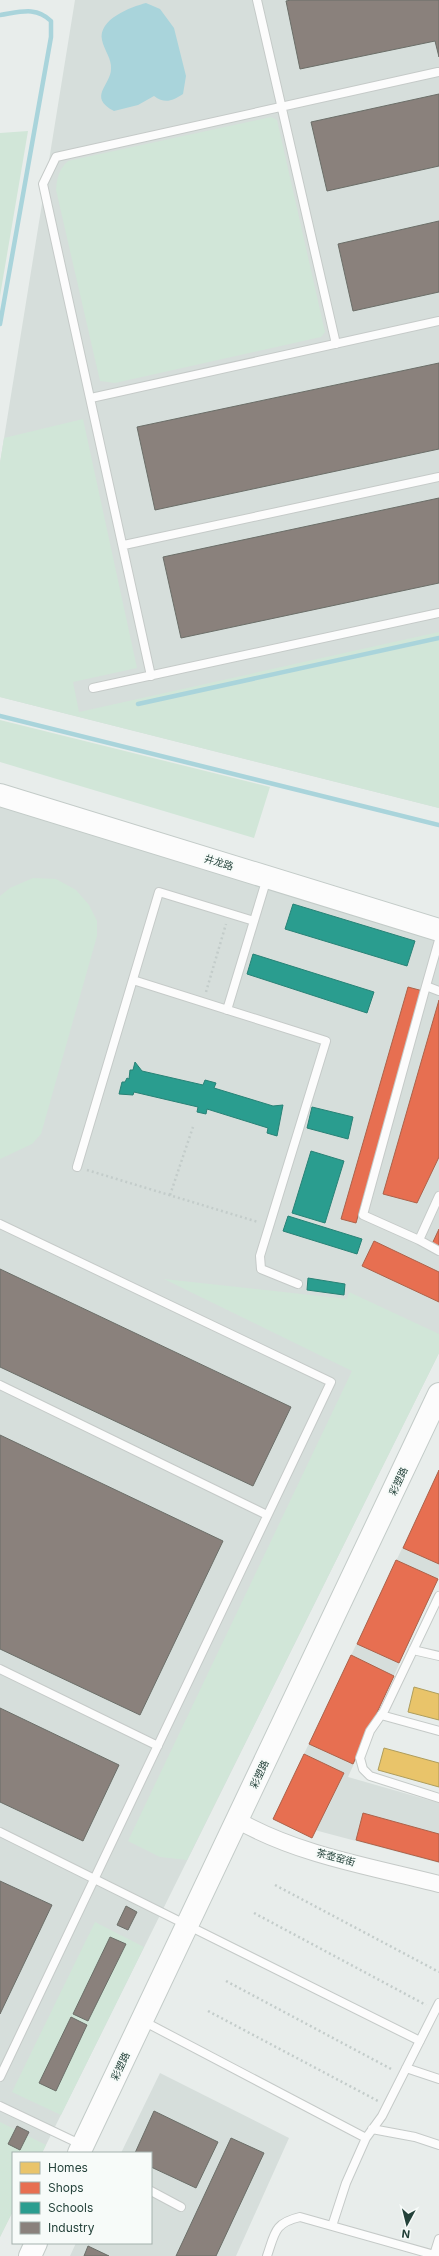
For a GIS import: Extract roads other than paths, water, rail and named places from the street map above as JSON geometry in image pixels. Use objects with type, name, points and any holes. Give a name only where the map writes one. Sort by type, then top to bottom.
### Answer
[{"type":"street","name":"井龙路","points":[[0,795],[439,930]]},
{"type":"street","name":"彩塑路","points":[[81,2151],[439,1394]]},
{"type":"street","name":"茶壶窑街","points":[[237,1820],[259,1832],[297,1847],[439,1884]]},
{"type":"street","points":[[30,2256],[36,2244]]},
{"type":"lane","points":[[257,0],[336,344]]},
{"type":"lane","points":[[151,676],[124,545],[43,184],[56,157],[438,72]]},
{"type":"lane","points":[[91,398],[439,321]]},
{"type":"lane","points":[[124,545],[439,477]]},
{"type":"lane","points":[[93,688],[439,613]]},
{"type":"lane","points":[[227,1010],[267,877]]},
{"type":"lane","points":[[77,1167],[159,892],[254,921]]},
{"type":"lane","points":[[439,940],[363,1215],[419,1240],[439,1251]]},
{"type":"lane","points":[[133,980],[326,1041],[260,1256],[261,1269],[298,1284]]},
{"type":"lane","points":[[426,986],[439,991]]},
{"type":"lane","points":[[419,1240],[439,1196]]},
{"type":"lane","points":[[0,1224],[331,1382],[0,2077]]},
{"type":"lane","points":[[0,1385],[267,1515]]},
{"type":"lane","points":[[439,1596],[381,1715],[370,1731],[360,1758],[363,1769],[370,1776],[383,1782],[439,1798]]},
{"type":"lane","points":[[413,1650],[439,1656]]},
{"type":"lane","points":[[0,1669],[158,1746]]},
{"type":"lane","points":[[381,1715],[439,1731]]},
{"type":"lane","points":[[0,1832],[188,1924],[420,2041]]},
{"type":"lane","points":[[332,2226],[346,2183],[366,2138],[387,2106],[437,2007]]},
{"type":"lane","points":[[142,2020],[366,2138]]},
{"type":"lane","points":[[404,2071],[439,2079]]},
{"type":"lane","points":[[0,2106],[81,2151]]},
{"type":"lane","points":[[372,2130],[415,2137],[439,2145]]},
{"type":"lane","points":[[152,2191],[181,2207]]},
{"type":"lane","points":[[267,2256],[277,2227],[285,2220],[300,2217],[436,2256],[439,2239]]},
{"type":"water","points":[[146,3],[160,9],[174,28],[186,76],[183,94],[168,101],[154,96],[138,105],[114,111],[106,106],[102,101],[101,96],[111,69],[102,40],[102,33],[110,20],[117,15]]},
{"type":"waterway","points":[[0,15],[27,11],[40,13],[51,21],[51,37],[0,324]]},
{"type":"waterway","points":[[138,704],[439,638]]},
{"type":"waterway","points":[[0,716],[439,825]]}]
